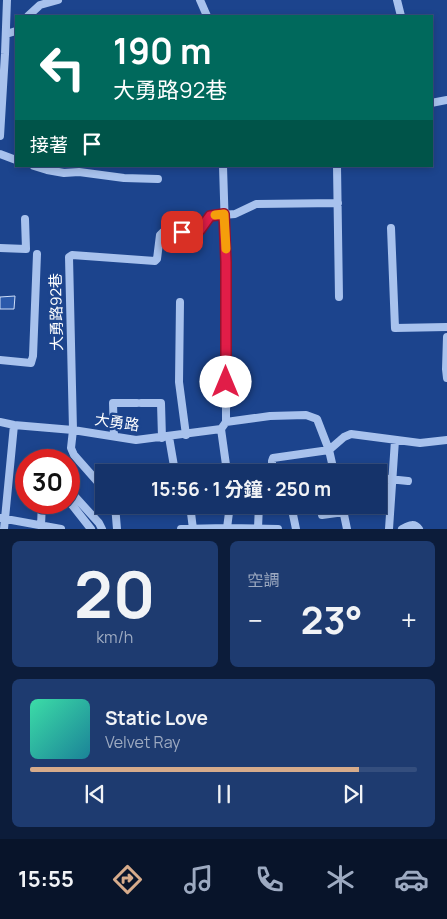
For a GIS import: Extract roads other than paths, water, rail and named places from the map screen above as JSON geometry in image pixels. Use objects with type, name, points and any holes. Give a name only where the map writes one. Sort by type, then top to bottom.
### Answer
[{"type":"street","points":[[0,136],[7,0]]},
{"type":"street","points":[[29,15],[40,6],[58,0]]},
{"type":"street","points":[[200,0],[207,15]]},
{"type":"street","points":[[397,0],[401,15]]},
{"type":"street","points":[[433,103],[447,100]]},
{"type":"street","points":[[0,154],[15,160]]},
{"type":"street","points":[[37,167],[64,173],[79,172],[124,178],[158,179]]},
{"type":"street","points":[[223,167],[226,262],[226,422],[221,429],[226,464]]},
{"type":"street","points":[[337,167],[339,297]]},
{"type":"street","name":"大勇路92巷","points":[[73,430],[69,257],[72,255],[155,261],[157,259],[160,235],[163,232],[200,230],[210,216],[235,214],[256,204],[338,203]]},
{"type":"street","points":[[0,248],[26,249],[25,218]]},
{"type":"street","points":[[391,228],[395,328],[447,327]]},
{"type":"street","points":[[0,360],[31,363],[33,356],[36,254]]},
{"type":"street","points":[[180,302],[180,382],[186,435]]},
{"type":"street","points":[[447,337],[447,378]]},
{"type":"street","points":[[114,436],[113,403],[161,404],[166,437],[173,464]]},
{"type":"street","points":[[226,422],[270,416],[306,415],[317,419],[332,464]]},
{"type":"street","name":"大勇路","points":[[0,422],[73,430],[136,440],[221,429]]},
{"type":"street","points":[[4,529],[3,519],[14,425]]},
{"type":"street","points":[[73,430],[71,448],[74,455],[95,479]]},
{"type":"street","points":[[272,464],[273,458],[329,450],[344,437],[351,434],[420,443],[447,440]]},
{"type":"street","points":[[389,529],[395,440]]},
{"type":"street","points":[[387,479],[408,481]]},
{"type":"street","points":[[80,502],[102,529]]},
{"type":"street","points":[[79,514],[91,529]]},
{"type":"street","points":[[116,514],[117,529]]},
{"type":"street","points":[[191,514],[193,528]]},
{"type":"street","points":[[228,528],[229,514]]},
{"type":"street","points":[[258,514],[258,528]]},
{"type":"street","points":[[293,514],[295,529]]},
{"type":"street","points":[[344,514],[347,529]]},
{"type":"street","points":[[3,519],[58,529]]},
{"type":"street","points":[[402,529],[414,524],[419,529]]},
{"type":"street","points":[[181,529],[278,529]]}]
